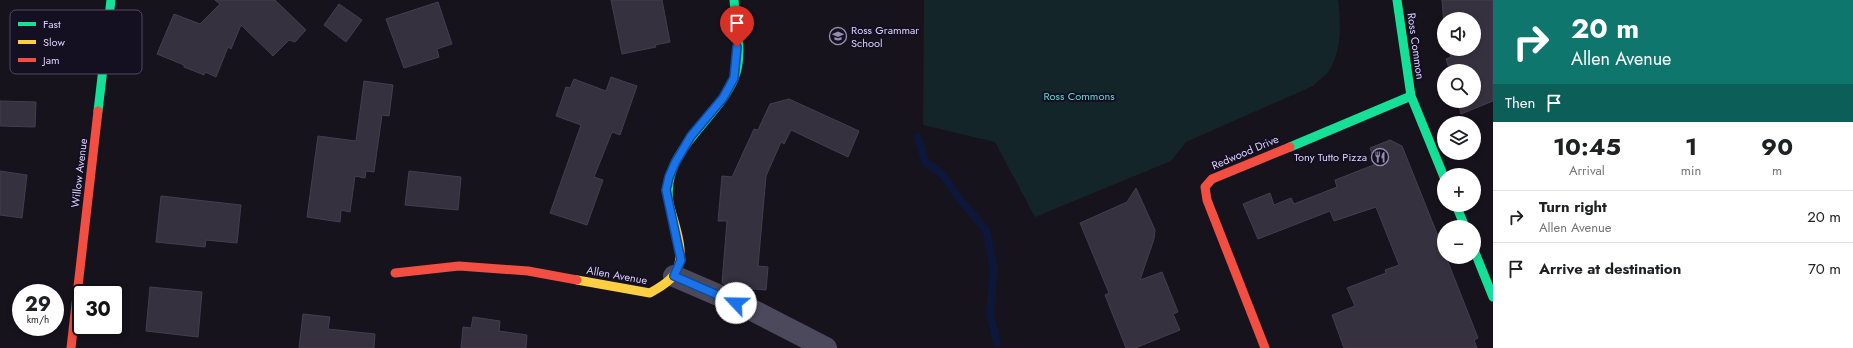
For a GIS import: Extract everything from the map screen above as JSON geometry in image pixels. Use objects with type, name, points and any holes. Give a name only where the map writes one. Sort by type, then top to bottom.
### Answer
[{"type":"street","name":"Willow Avenue","points":[[110,10],[111,0]]},
{"type":"street","points":[[734,0],[738,59],[734,78],[723,98],[691,136],[675,163],[669,177],[666,190],[681,260],[674,276],[748,308],[826,348]]},
{"type":"street","name":"Ross Common","points":[[1397,0],[1411,96],[1441,168]]},
{"type":"street","name":"Willow Avenue","points":[[71,348],[102,74]]},
{"type":"street","name":"Redwood Drive","points":[[1265,348],[1206,200],[1205,187],[1212,179],[1411,96]]},
{"type":"street","points":[[1480,264],[1493,297]]},
{"type":"street","name":"Allen Avenue","points":[[395,273],[460,266],[528,271],[650,293],[674,276]]},
{"type":"green space","name":"Ross Commons","points":[[924,0],[1338,0],[1340,36],[1336,55],[1329,71],[1313,86],[1186,142],[1171,161],[1035,217],[995,142],[923,125]]},
{"type":"building","points":[[215,0],[275,0],[306,30],[295,42],[289,40],[273,56],[241,25],[231,49],[228,47],[216,77],[205,72],[204,75],[157,54],[174,14],[200,24],[220,4]]},
{"type":"building","points":[[611,0],[662,0],[670,42],[655,45],[656,47],[622,54]]},
{"type":"building","points":[[1442,0],[1493,0],[1493,101],[1481,106],[1481,64],[1448,64],[1446,59],[1451,56],[1481,56],[1481,12],[1443,12]]},
{"type":"building","points":[[438,2],[452,44],[437,49],[439,57],[404,68],[386,19]]},
{"type":"building","points":[[339,4],[362,20],[346,42],[324,25]]},
{"type":"building","points":[[611,77],[637,86],[620,135],[612,132],[594,177],[603,180],[587,225],[550,213],[581,125],[556,116],[566,87],[570,88],[574,79],[606,91]]},
{"type":"building","points":[[364,81],[393,85],[389,116],[382,115],[374,172],[366,171],[365,178],[355,176],[350,212],[341,210],[340,222],[307,217],[318,136],[356,141]]},
{"type":"building","points":[[789,99],[859,131],[848,157],[791,130],[784,144],[781,142],[766,176],[758,266],[768,267],[766,290],[730,287],[722,283],[727,221],[718,221],[722,176],[732,177],[754,129],[758,130],[770,104]]},
{"type":"building","points":[[0,101],[36,102],[35,127],[0,126]]},
{"type":"building","points":[[1460,108],[1476,108],[1461,114]]},
{"type":"building","points":[[1390,140],[1402,146],[1437,234],[1437,264],[1449,264],[1478,338],[1474,340],[1477,348],[1344,348],[1332,315],[1355,306],[1347,288],[1386,273],[1385,270],[1399,265],[1376,207],[1334,221],[1330,211],[1258,239],[1243,204],[1270,193],[1274,205],[1291,198],[1294,204],[1337,187],[1335,180],[1376,164],[1370,148]]},
{"type":"building","points":[[0,171],[27,175],[22,218],[0,215]]},
{"type":"building","points":[[409,171],[461,177],[458,210],[405,205]]},
{"type":"building","points":[[1136,188],[1155,230],[1154,239],[1140,280],[1162,272],[1178,312],[1173,314],[1180,330],[1135,348],[1126,348],[1105,295],[1109,293],[1080,223],[1127,202]]},
{"type":"building","points":[[161,196],[241,205],[237,243],[206,240],[205,247],[156,242]]},
{"type":"building","points":[[150,287],[202,292],[198,337],[146,331]]},
{"type":"building","points":[[303,314],[330,317],[328,329],[375,334],[374,348],[299,348]]},
{"type":"building","points":[[473,317],[500,321],[499,331],[527,335],[526,348],[461,348],[463,327],[471,328]]},
{"type":"waterway","points":[[918,137],[925,162],[942,174],[961,201],[986,230],[994,268],[990,314],[997,343]]},
{"type":"traffic: fast","points":[[110,10],[111,0]]},
{"type":"traffic: fast","points":[[669,203],[669,184],[673,167],[691,138],[725,95],[737,70],[739,50],[734,0]]},
{"type":"traffic: fast","points":[[1397,0],[1411,96],[1440,168]]},
{"type":"traffic: fast","points":[[98,111],[102,74]]},
{"type":"traffic: fast","points":[[1290,147],[1411,96]]},
{"type":"traffic: fast","points":[[1459,212],[1462,220]]},
{"type":"traffic: fast","points":[[1480,264],[1493,297]]},
{"type":"traffic: slow","points":[[577,280],[650,293],[668,281],[678,268],[680,259],[679,240],[669,203]]},
{"type":"traffic: jam","points":[[71,348],[98,111]]},
{"type":"traffic: jam","points":[[1265,348],[1207,200],[1205,187],[1212,179],[1290,147]]},
{"type":"traffic: jam","points":[[395,273],[459,266],[528,271],[577,280]]},
{"type":"place","name":"Ross Grammar School","points":[[838,36]]},
{"type":"place","name":"Tony Tutto Pizza","points":[[1380,157]]},
{"type":"route","points":[[736,303],[674,276],[681,260],[666,190],[669,177],[675,163],[691,136],[723,98],[734,78],[738,59],[737,47]]}]
